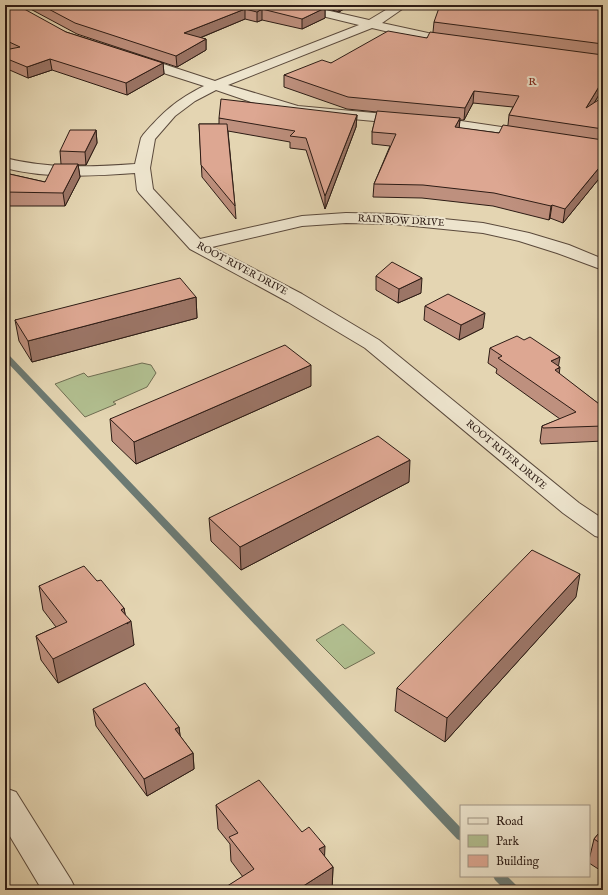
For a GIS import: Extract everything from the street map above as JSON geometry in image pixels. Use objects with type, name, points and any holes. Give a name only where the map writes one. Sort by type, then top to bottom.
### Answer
[{"type":"street","points":[[289,5],[428,37],[474,43]]},
{"type":"street","name":"ROOT RIVER DRIVE","points":[[402,5],[371,24],[215,86],[190,98],[170,113],[148,138],[142,168],[145,190],[196,245],[295,298],[372,344],[571,508],[603,530]]},
{"type":"street","points":[[123,55],[256,99],[298,110],[461,125],[544,138]]},
{"type":"street","points":[[5,163],[46,171],[94,172],[142,168]]},
{"type":"street","name":"RAINBOW DRIVE","points":[[196,245],[302,220],[346,218],[394,219],[484,228],[523,236],[563,249],[603,266]]},
{"type":"street","points":[[5,801],[60,890]]},
{"type":"green space","points":[[142,363],[151,365],[156,373],[147,387],[113,402],[116,404],[85,417],[55,384],[84,373],[88,377]]},
{"type":"green space","points":[[343,624],[375,653],[345,669],[316,640]]},
{"type":"building","points":[[5,5],[17,5],[66,32],[163,63],[126,83],[50,59],[27,67],[5,58],[5,50],[20,47],[5,40]]},
{"type":"building","points":[[41,5],[312,5],[325,8],[302,19],[262,9],[257,12],[245,9],[184,33],[206,39],[176,56],[75,23]]},
{"type":"building","points":[[440,5],[603,5],[603,44],[434,22]]},
{"type":"building","points":[[388,31],[427,38],[430,32],[603,55],[599,60],[603,61],[603,80],[586,108],[603,97],[603,129],[509,115],[519,96],[474,91],[465,108],[348,97],[284,75],[322,60],[331,63]]},
{"type":"building","points":[[221,99],[357,115],[325,196],[306,138],[290,136],[295,131],[219,118]]},
{"type":"building","points":[[377,111],[460,118],[455,127],[499,133],[503,125],[603,140],[603,163],[565,209],[494,193],[423,185],[374,184],[396,134],[372,132]]},
{"type":"building","points":[[199,124],[227,124],[235,206],[201,165]]},
{"type":"building","points":[[70,130],[96,130],[85,152],[60,151]]},
{"type":"building","points":[[54,164],[78,164],[63,193],[5,192],[5,173],[45,182]]},
{"type":"building","points":[[392,262],[422,278],[399,289],[376,276]]},
{"type":"building","points":[[180,278],[196,297],[28,341],[15,320]]},
{"type":"building","points":[[448,294],[485,313],[461,325],[425,306]]},
{"type":"building","points":[[517,336],[524,340],[530,337],[560,357],[551,361],[560,367],[555,370],[603,407],[603,426],[543,428],[542,426],[576,412],[498,358],[502,356],[490,348]]},
{"type":"building","points":[[285,345],[311,365],[134,442],[110,419]]},
{"type":"building","points":[[378,436],[410,460],[240,547],[209,518]]},
{"type":"building","points":[[532,550],[580,574],[447,718],[397,688]]},
{"type":"building","points":[[84,566],[97,581],[101,580],[124,608],[121,610],[131,621],[53,659],[36,636],[67,622],[39,586]]},
{"type":"building","points":[[145,683],[179,727],[175,729],[193,753],[144,779],[93,709]]},
{"type":"building","points":[[259,780],[302,832],[309,827],[325,846],[319,849],[333,867],[297,890],[221,890],[254,869],[229,837],[238,833],[216,805]]},
{"type":"building","points":[[603,828],[603,845],[594,839]]},
{"type":"waterway","points":[[5,356],[460,835]]},
{"type":"waterway","points":[[500,877],[513,890]]},
{"type":"district","name":"R","points":[[533,82]]}]
